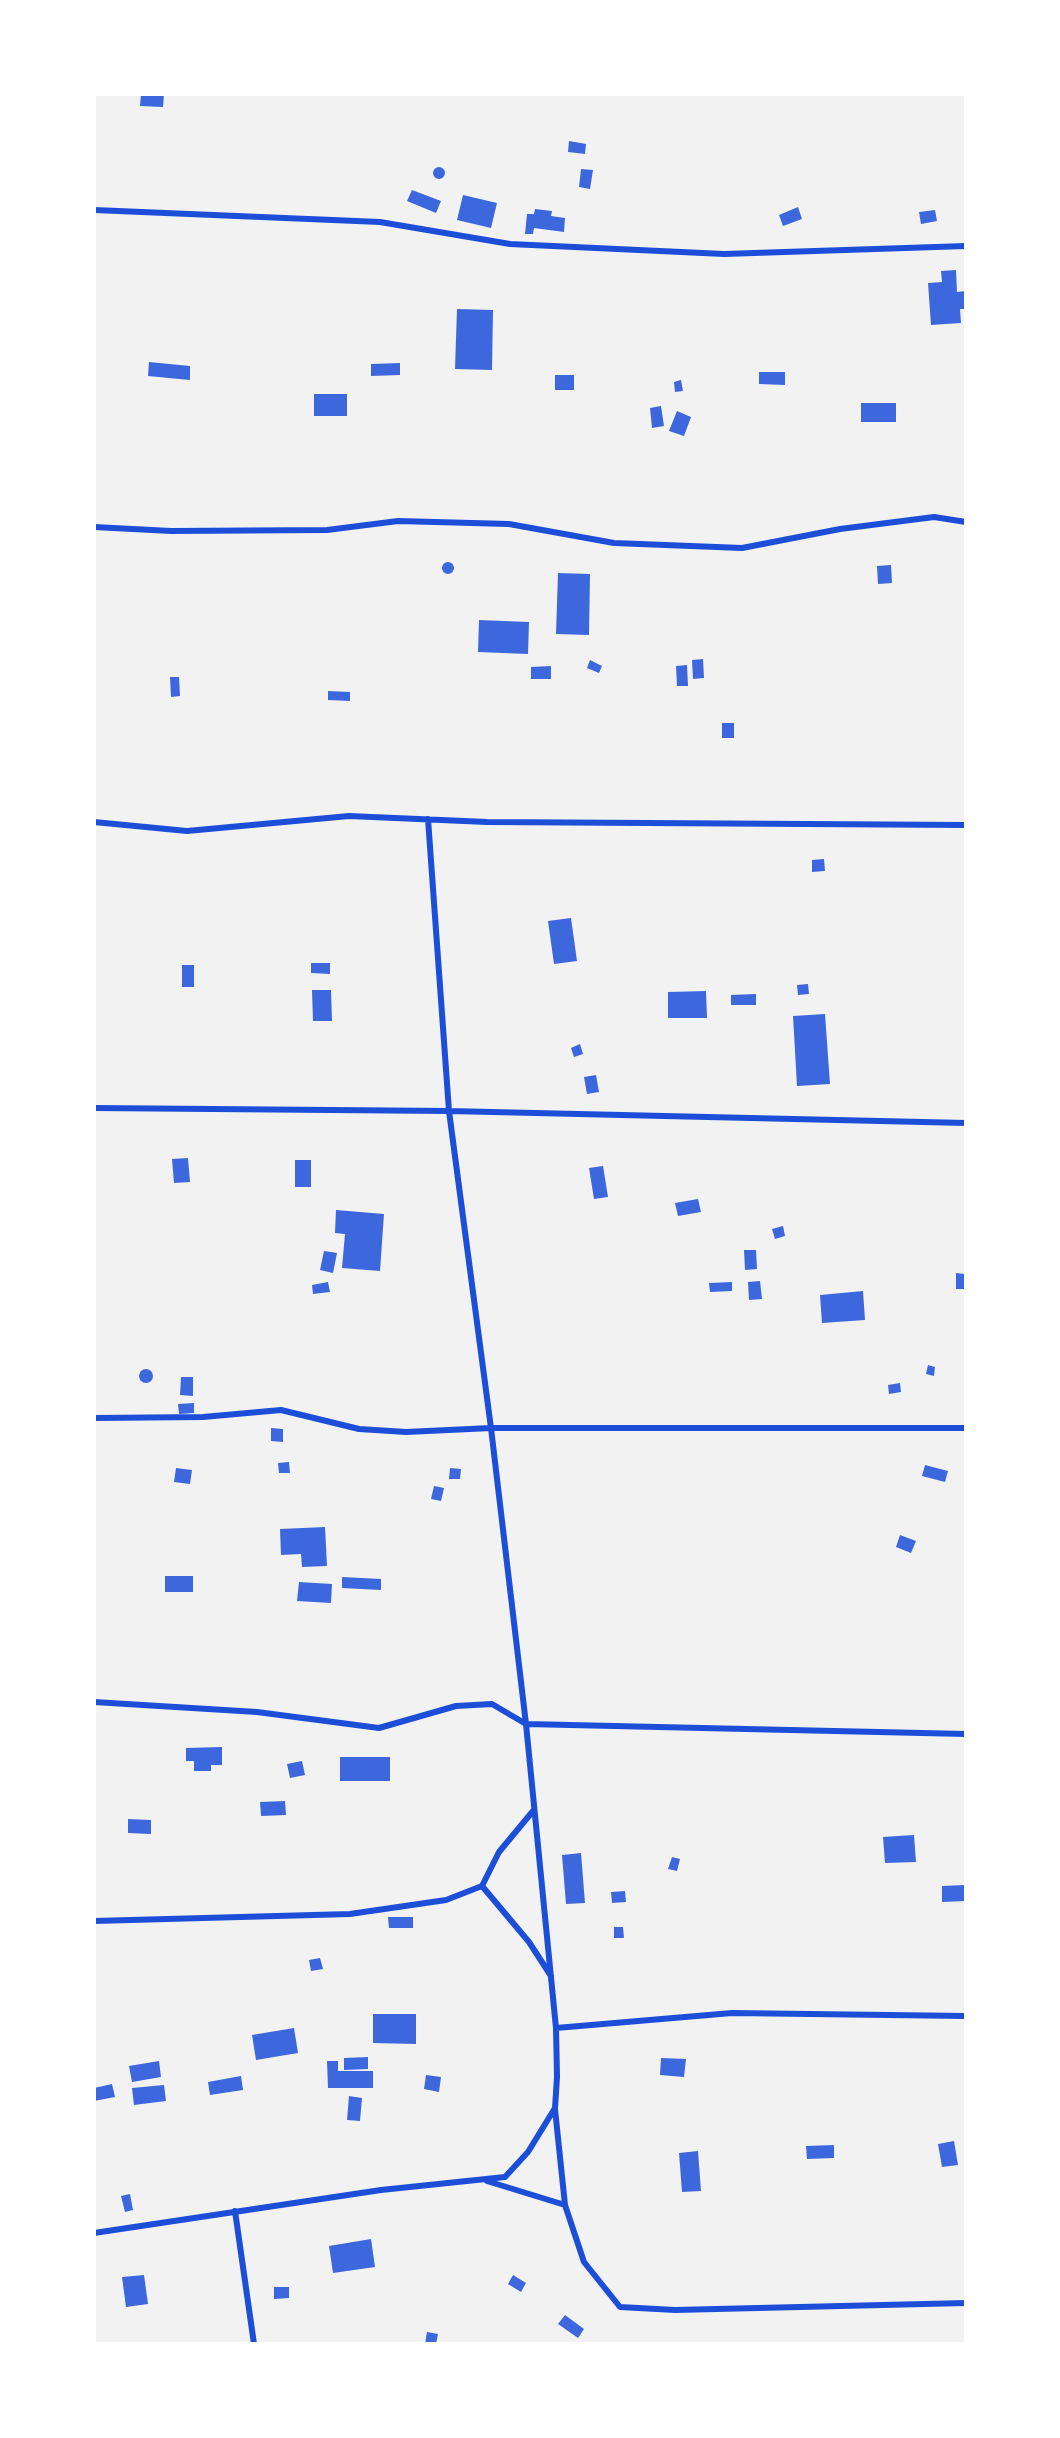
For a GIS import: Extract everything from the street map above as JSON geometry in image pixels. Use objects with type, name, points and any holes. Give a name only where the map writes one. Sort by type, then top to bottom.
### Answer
[{"type":"street","points":[[94,210],[381,222],[510,244],[724,254],[966,246]]},
{"type":"street","points":[[94,527],[171,531],[315,530],[398,521],[509,524],[614,543],[742,548],[840,530],[934,517],[966,522]]},
{"type":"street","points":[[94,822],[187,831],[350,816],[428,819],[966,825]]},
{"type":"street","points":[[428,819],[449,1111],[491,1428],[526,1724],[533,1811],[552,1978],[556,2028],[555,2108],[565,2205],[584,2262],[620,2307],[675,2310],[966,2303]]},
{"type":"street","points":[[94,1108],[449,1111],[966,1123]]},
{"type":"street","points":[[94,1418],[203,1417],[281,1410],[359,1430],[406,1432],[491,1428],[966,1428]]},
{"type":"street","points":[[94,1702],[257,1712],[379,1728],[456,1706],[492,1704],[526,1724],[966,1734]]},
{"type":"street","points":[[94,1921],[350,1914],[446,1900],[482,1886],[499,1852],[533,1811]]},
{"type":"street","points":[[482,1886],[528,1942],[552,1978]]},
{"type":"street","points":[[556,2028],[732,2013],[966,2016]]},
{"type":"street","points":[[94,2233],[381,2190],[506,2177],[528,2151],[555,2108]]},
{"type":"street","points":[[483,2180],[565,2205]]},
{"type":"street","points":[[235,2211],[254,2343]]},
{"type":"building","points":[[141,94],[164,94],[163,107],[140,106]]},
{"type":"building","points":[[569,141],[586,144],[585,154],[568,152]]},
{"type":"building","points":[[441,167],[445,173],[441,179],[437,179],[433,171]]},
{"type":"building","points":[[581,169],[593,170],[590,189],[579,187]]},
{"type":"building","points":[[412,190],[441,201],[436,213],[407,201]]},
{"type":"building","points":[[463,195],[497,203],[491,228],[457,220]]},
{"type":"building","points":[[798,207],[802,219],[783,226],[779,215]]},
{"type":"building","points":[[535,209],[552,211],[551,216],[565,218],[564,232],[534,228],[533,234],[525,234],[527,214],[534,214]]},
{"type":"building","points":[[935,210],[937,221],[921,224],[919,212]]},
{"type":"building","points":[[956,270],[957,292],[966,291],[966,309],[960,309],[961,323],[931,325],[928,283],[942,282],[941,271]]},
{"type":"building","points":[[457,309],[493,310],[492,370],[455,369]]},
{"type":"building","points":[[149,362],[190,366],[190,380],[148,376]]},
{"type":"building","points":[[400,363],[400,375],[371,376],[371,364]]},
{"type":"building","points":[[759,372],[785,372],[785,385],[759,384]]},
{"type":"building","points":[[555,375],[574,375],[574,390],[555,390]]},
{"type":"building","points":[[681,380],[683,391],[675,392],[674,382]]},
{"type":"building","points":[[314,394],[347,394],[347,416],[314,416]]},
{"type":"building","points":[[861,403],[896,403],[896,422],[861,422]]},
{"type":"building","points":[[661,406],[664,426],[652,428],[650,408]]},
{"type":"building","points":[[677,411],[691,417],[684,436],[669,431]]},
{"type":"building","points":[[450,562],[454,568],[450,574],[446,574],[442,566]]},
{"type":"building","points":[[891,565],[892,583],[878,584],[877,566]]},
{"type":"building","points":[[558,573],[590,574],[589,635],[556,634]]},
{"type":"building","points":[[479,620],[529,622],[528,654],[478,652]]},
{"type":"building","points":[[703,659],[704,678],[693,679],[692,660]]},
{"type":"building","points":[[590,660],[602,666],[599,673],[587,668]]},
{"type":"building","points":[[687,665],[688,686],[677,686],[676,666]]},
{"type":"building","points":[[551,666],[551,679],[531,679],[531,667]]},
{"type":"building","points":[[170,677],[179,677],[180,696],[171,697]]},
{"type":"building","points":[[328,691],[350,692],[350,701],[328,700]]},
{"type":"building","points":[[722,723],[734,723],[734,738],[722,738]]},
{"type":"building","points":[[824,859],[825,871],[812,872],[812,860]]},
{"type":"building","points":[[571,918],[577,961],[554,964],[548,921]]},
{"type":"building","points":[[311,963],[330,963],[330,974],[311,973]]},
{"type":"building","points":[[182,965],[194,965],[194,987],[182,987]]},
{"type":"building","points":[[808,984],[809,994],[798,995],[797,985]]},
{"type":"building","points":[[312,990],[331,990],[332,1021],[313,1021]]},
{"type":"building","points":[[706,991],[707,1018],[668,1018],[668,992]]},
{"type":"building","points":[[756,994],[756,1005],[731,1005],[731,995]]},
{"type":"building","points":[[825,1014],[830,1084],[797,1086],[793,1016]]},
{"type":"building","points":[[580,1044],[583,1054],[574,1057],[571,1048]]},
{"type":"building","points":[[596,1075],[599,1092],[587,1094],[584,1077]]},
{"type":"building","points":[[188,1158],[190,1182],[174,1183],[172,1159]]},
{"type":"building","points":[[295,1160],[311,1160],[311,1187],[295,1187]]},
{"type":"building","points":[[603,1166],[608,1197],[594,1199],[589,1168]]},
{"type":"building","points":[[698,1199],[701,1212],[678,1216],[675,1203]]},
{"type":"building","points":[[336,1210],[384,1214],[380,1271],[342,1268],[345,1234],[335,1233]]},
{"type":"building","points":[[783,1226],[785,1236],[775,1239],[772,1229]]},
{"type":"building","points":[[744,1250],[756,1250],[757,1269],[745,1270]]},
{"type":"building","points":[[324,1251],[337,1253],[333,1273],[320,1270]]},
{"type":"building","points":[[956,1273],[965,1274],[965,1289],[956,1289]]},
{"type":"building","points":[[760,1281],[762,1299],[749,1300],[748,1282]]},
{"type":"building","points":[[328,1282],[330,1292],[313,1294],[312,1285]]},
{"type":"building","points":[[732,1282],[732,1291],[710,1292],[709,1283]]},
{"type":"building","points":[[863,1291],[865,1320],[822,1323],[820,1295]]},
{"type":"building","points":[[928,1365],[935,1367],[934,1376],[926,1374]]},
{"type":"building","points":[[143,1369],[149,1369],[153,1376],[149,1383],[143,1383],[139,1379],[139,1373]]},
{"type":"building","points":[[181,1377],[193,1377],[193,1396],[180,1395]]},
{"type":"building","points":[[900,1383],[901,1392],[889,1394],[888,1385]]},
{"type":"building","points":[[194,1403],[194,1413],[179,1414],[178,1404]]},
{"type":"building","points":[[271,1428],[283,1429],[283,1442],[271,1441]]},
{"type":"building","points":[[289,1462],[290,1473],[279,1473],[278,1463]]},
{"type":"building","points":[[925,1465],[948,1471],[945,1482],[922,1476]]},
{"type":"building","points":[[176,1468],[192,1470],[190,1484],[174,1482]]},
{"type":"building","points":[[450,1468],[461,1469],[460,1479],[449,1479]]},
{"type":"building","points":[[434,1486],[444,1488],[441,1501],[431,1499]]},
{"type":"building","points":[[325,1527],[327,1566],[302,1567],[301,1554],[281,1555],[280,1529]]},
{"type":"building","points":[[900,1535],[916,1541],[911,1553],[896,1547]]},
{"type":"building","points":[[165,1576],[193,1576],[193,1592],[165,1592]]},
{"type":"building","points":[[342,1577],[381,1579],[381,1590],[342,1588]]},
{"type":"building","points":[[299,1582],[332,1584],[331,1603],[297,1601]]},
{"type":"building","points":[[222,1747],[222,1765],[211,1765],[211,1771],[194,1771],[194,1761],[186,1761],[186,1748]]},
{"type":"building","points":[[340,1757],[390,1757],[390,1781],[340,1781]]},
{"type":"building","points":[[302,1761],[305,1775],[290,1778],[287,1764]]},
{"type":"building","points":[[285,1801],[286,1815],[261,1816],[260,1802]]},
{"type":"building","points":[[128,1819],[151,1820],[151,1834],[128,1833]]},
{"type":"building","points":[[914,1835],[916,1862],[885,1863],[883,1837]]},
{"type":"building","points":[[581,1853],[585,1903],[566,1904],[562,1855]]},
{"type":"building","points":[[672,1857],[680,1859],[677,1871],[668,1869]]},
{"type":"building","points":[[965,1885],[966,1901],[942,1902],[942,1886]]},
{"type":"building","points":[[625,1891],[626,1902],[612,1903],[611,1892]]},
{"type":"building","points":[[388,1917],[413,1917],[413,1928],[389,1928]]},
{"type":"building","points":[[614,1927],[623,1927],[624,1938],[614,1938]]},
{"type":"building","points":[[320,1958],[323,1969],[311,1971],[309,1960]]},
{"type":"building","points":[[373,2014],[416,2014],[416,2044],[373,2043]]},
{"type":"building","points":[[294,2028],[298,2053],[256,2060],[252,2035]]},
{"type":"building","points":[[368,2057],[368,2069],[344,2070],[344,2058]]},
{"type":"building","points":[[661,2058],[686,2059],[684,2077],[660,2075]]},
{"type":"building","points":[[159,2061],[161,2077],[132,2082],[129,2066]]},
{"type":"building","points":[[327,2061],[338,2061],[338,2071],[373,2071],[373,2088],[328,2088]]},
{"type":"building","points":[[426,2075],[441,2077],[439,2092],[424,2089]]},
{"type":"building","points":[[241,2076],[243,2090],[210,2095],[208,2082]]},
{"type":"building","points":[[112,2084],[115,2097],[94,2101],[94,2088]]},
{"type":"building","points":[[164,2085],[166,2101],[134,2105],[132,2088]]},
{"type":"building","points":[[349,2096],[362,2098],[360,2121],[347,2120]]},
{"type":"building","points":[[954,2141],[958,2165],[942,2167],[938,2144]]},
{"type":"building","points":[[834,2145],[834,2158],[807,2159],[806,2146]]},
{"type":"building","points":[[698,2151],[701,2191],[682,2192],[679,2153]]},
{"type":"building","points":[[130,2194],[133,2210],[125,2212],[121,2196]]},
{"type":"building","points":[[371,2239],[375,2267],[333,2273],[329,2246]]},
{"type":"building","points":[[144,2275],[148,2304],[126,2307],[122,2277]]},
{"type":"building","points":[[513,2275],[526,2283],[521,2292],[508,2284]]},
{"type":"building","points":[[274,2287],[289,2287],[289,2298],[274,2299]]},
{"type":"building","points":[[565,2315],[584,2329],[578,2338],[558,2324]]},
{"type":"building","points":[[427,2332],[438,2334],[436,2344],[425,2344]]}]
